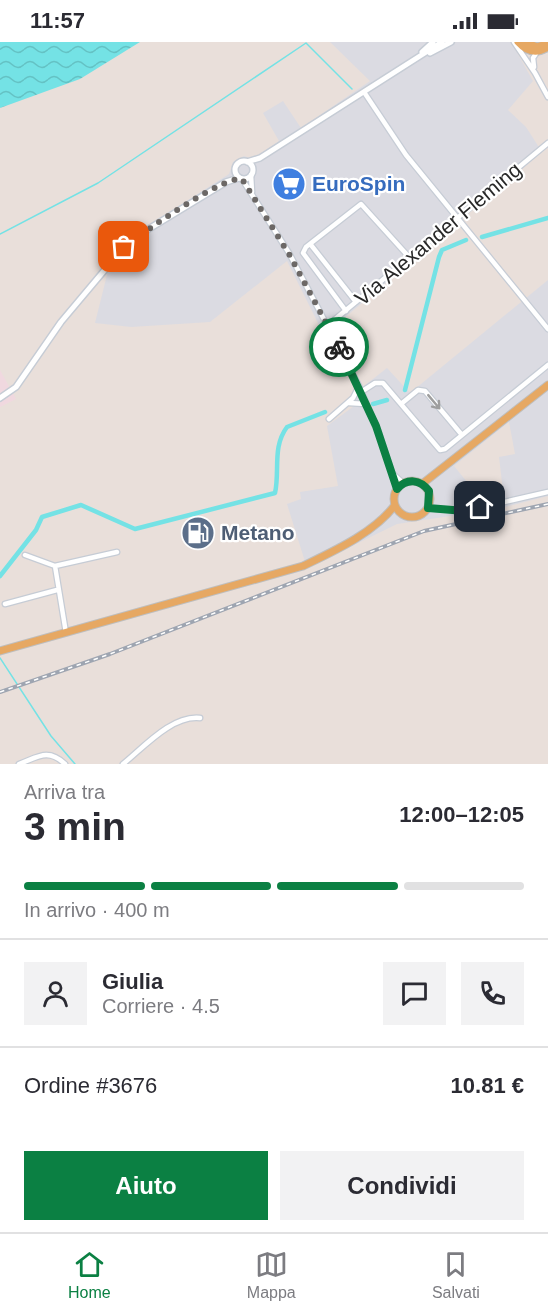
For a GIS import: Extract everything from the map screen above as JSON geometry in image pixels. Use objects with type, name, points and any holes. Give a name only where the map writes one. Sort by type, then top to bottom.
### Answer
[{"type":"main road","points":[[516,42],[525,49],[537,52],[548,47]]},
{"type":"main road","points":[[525,42],[537,47],[548,42]]},
{"type":"main road","points":[[422,484],[548,385]]},
{"type":"main road","points":[[395,505],[401,513],[413,518],[419,516],[428,508],[429,491],[436,474]]},
{"type":"main road","points":[[386,517],[395,505],[397,489],[403,483],[413,481],[422,484],[429,491]]},
{"type":"main road","points":[[0,651],[292,570],[327,554],[386,517],[401,513]]},
{"type":"street","points":[[412,61],[434,42]]},
{"type":"street","points":[[226,182],[237,163],[260,158],[442,42]]},
{"type":"street","points":[[412,61],[451,42]]},
{"type":"street","points":[[516,42],[548,98]]},
{"type":"street","points":[[535,73],[532,58],[537,52]]},
{"type":"street","points":[[364,92],[406,154],[548,329]]},
{"type":"street","name":"Via Alexander Fleming","points":[[328,325],[548,143]]},
{"type":"street","points":[[0,398],[16,387],[61,322],[124,247],[147,230],[226,182],[241,179],[252,172],[260,158]]},
{"type":"street","points":[[247,162],[252,172],[252,192]]},
{"type":"street","points":[[234,171],[252,192],[328,325],[360,389],[397,489]]},
{"type":"street","points":[[346,311],[303,253],[311,244],[361,204],[408,257]]},
{"type":"street","points":[[311,244],[356,302]]},
{"type":"street","points":[[329,419],[349,403],[360,389],[380,382],[440,450],[462,435],[548,365]]},
{"type":"street","points":[[401,404],[418,390],[423,390],[462,435]]},
{"type":"street","points":[[349,403],[366,404]]},
{"type":"street","points":[[392,473],[403,483]]},
{"type":"street","points":[[428,508],[465,511],[548,492]]},
{"type":"street","points":[[25,555],[55,567],[117,552]]},
{"type":"street","points":[[55,567],[57,590],[66,633]]},
{"type":"street","points":[[5,604],[57,590]]},
{"type":"street","points":[[123,764],[176,723],[189,717],[200,718]]},
{"type":"street","points":[[18,764],[48,754],[54,755],[65,764]]},
{"type":"shaded area","points":[[330,42],[511,42],[533,81],[508,110],[526,127],[542,152],[324,335],[287,261],[210,322],[131,327],[95,323],[111,259],[122,246],[140,231],[229,174],[233,162],[244,156],[253,159],[279,141],[263,113],[283,101],[301,128],[370,81]]},
{"type":"shaded area","points":[[548,280],[548,496],[505,507],[499,457],[515,454],[509,422],[454,466],[490,510],[397,524],[307,568],[287,504],[301,499],[300,492],[338,486],[327,426],[354,406],[355,393],[387,368],[410,393]]},
{"type":"shaded area","points":[[0,370],[16,399],[0,407]]},
{"type":"water","points":[[0,42],[140,42],[80,79],[0,108]]},
{"type":"waterway","points":[[0,234],[98,183],[306,43],[352,89]]},
{"type":"waterway","points":[[482,237],[548,218]]},
{"type":"waterway","points":[[405,390],[439,257],[442,250],[466,240]]},
{"type":"waterway","points":[[373,404],[387,400]]},
{"type":"waterway","points":[[0,576],[36,530],[42,517],[81,505],[135,529],[275,493],[278,451],[282,435],[287,427],[325,412]]},
{"type":"waterway","points":[[0,658],[51,736],[75,764]]},
{"type":"railway","points":[[0,692],[110,654],[424,531],[548,504]]},
{"type":"way so far","points":[[124,247],[147,230],[226,182],[242,179],[289,254],[339,347]]},
{"type":"place","name":"EuroSpin","points":[[289,184]]},
{"type":"place","name":"Metano","points":[[198,533]]},
{"type":"route","points":[[339,347],[376,426],[397,489],[403,483],[413,481],[422,484],[429,491],[428,508],[465,511],[480,507]]}]
